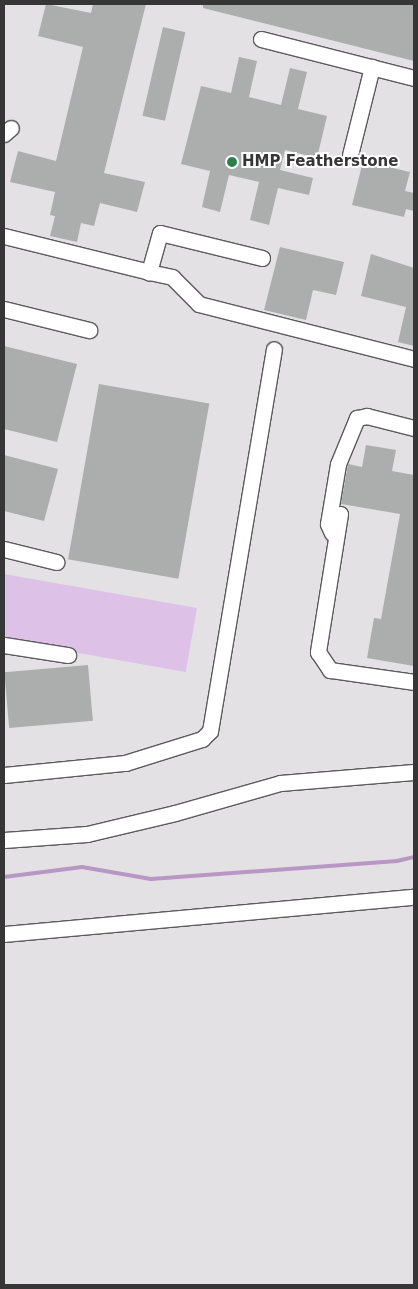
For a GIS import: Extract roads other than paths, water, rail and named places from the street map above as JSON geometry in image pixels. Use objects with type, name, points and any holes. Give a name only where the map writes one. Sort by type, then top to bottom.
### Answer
[{"type":"lane","points":[[261,39],[414,78]]},
{"type":"lane","points":[[350,155],[372,67]]},
{"type":"lane","points":[[149,272],[160,233],[262,258]]},
{"type":"lane","points":[[4,236],[172,277],[199,304],[414,359]]},
{"type":"lane","points":[[4,308],[89,330]]},
{"type":"lane","points":[[4,775],[125,763],[202,739],[210,731],[274,348]]},
{"type":"lane","points":[[336,543],[328,524],[332,495],[338,464],[358,418],[367,416],[414,428]]},
{"type":"lane","points":[[340,514],[318,652],[330,670],[414,682]]},
{"type":"lane","points":[[4,549],[56,562]]},
{"type":"lane","points":[[4,645],[68,655]]},
{"type":"lane","points":[[4,840],[87,834],[280,783],[414,772]]},
{"type":"lane","points":[[4,934],[414,897]]},
{"type":"waterway","points":[[4,877],[82,867],[151,879],[397,861],[414,857]]},
{"type":"place","name":"HMP Featherstone","points":[[232,162]]}]
